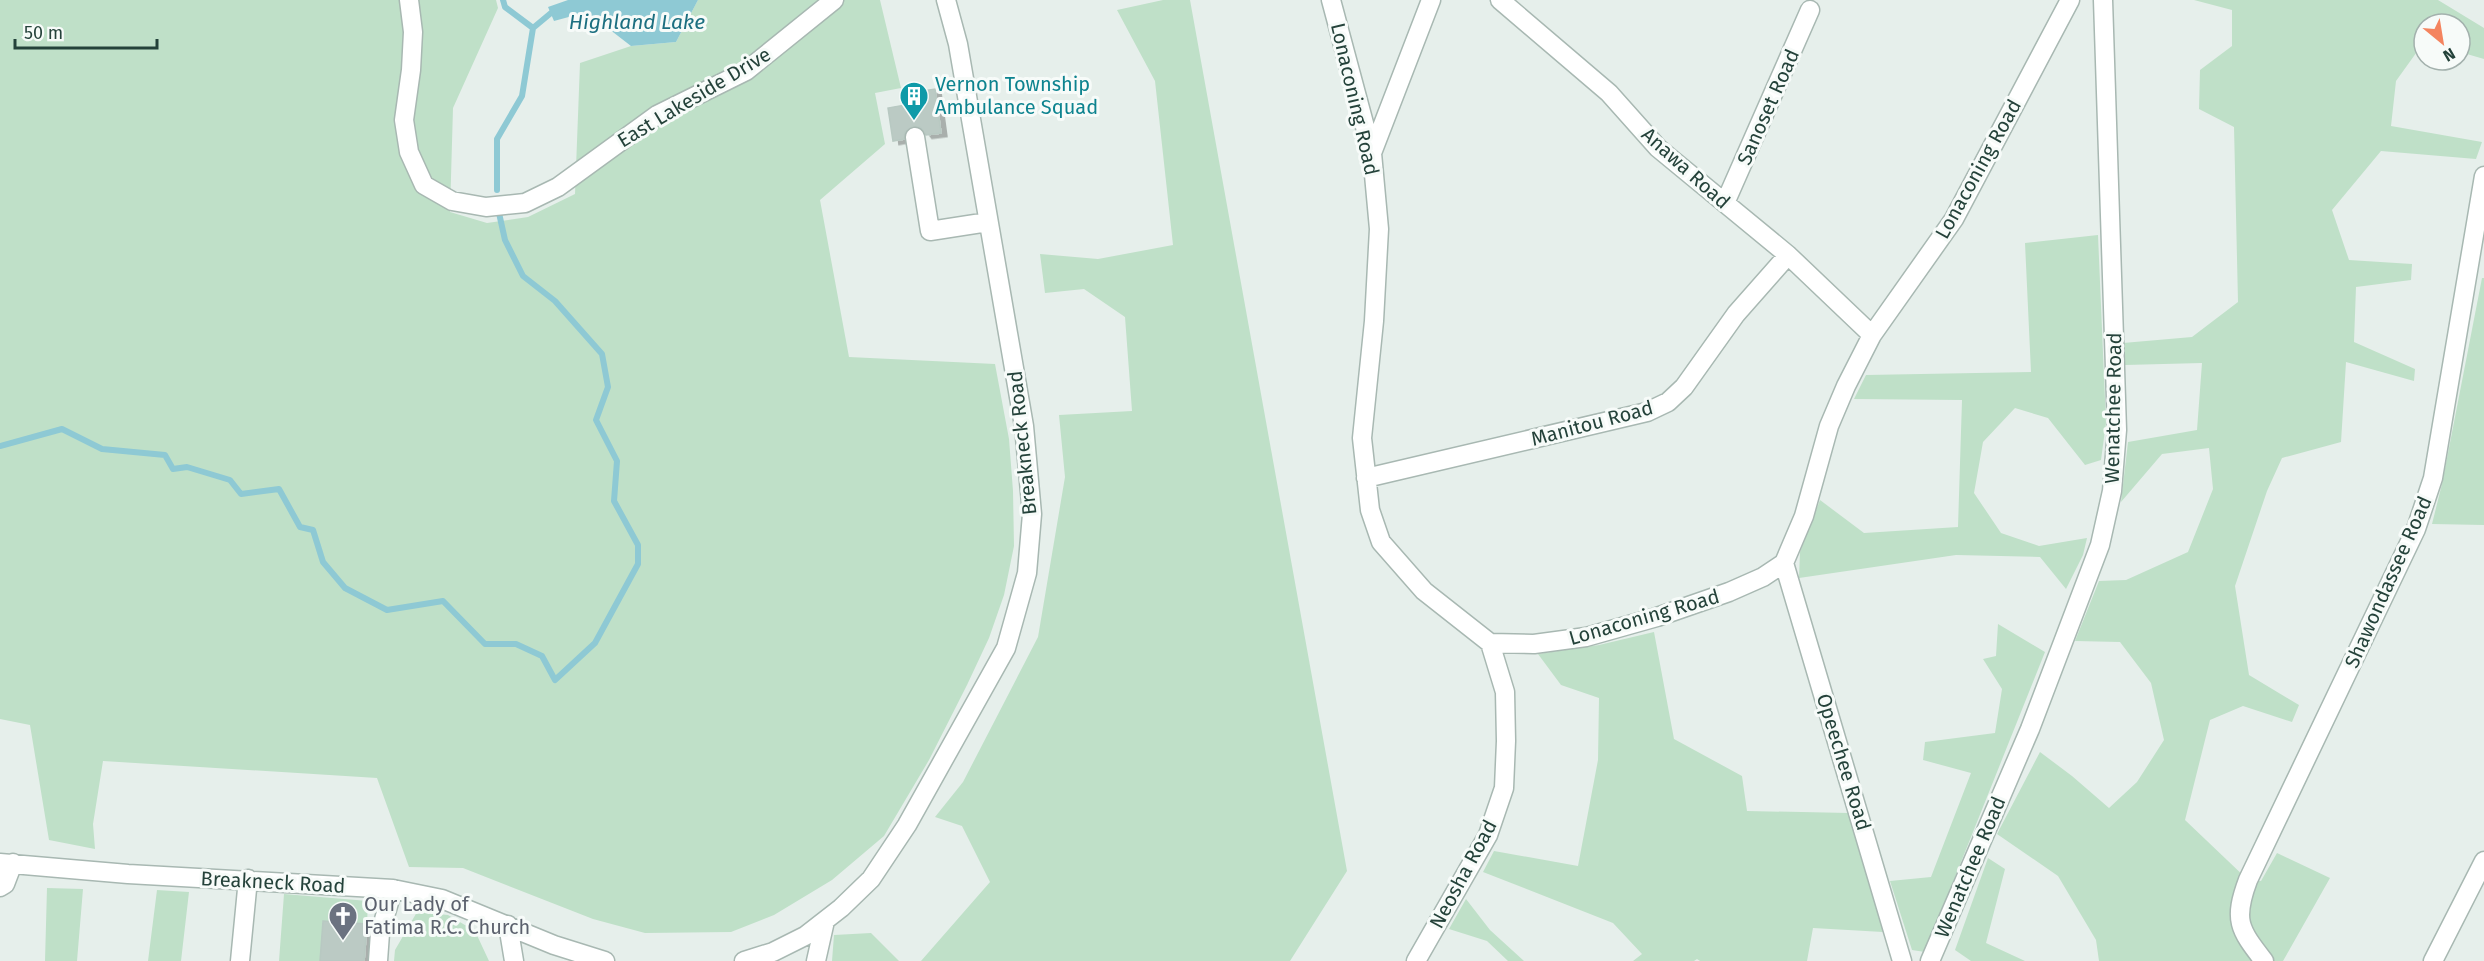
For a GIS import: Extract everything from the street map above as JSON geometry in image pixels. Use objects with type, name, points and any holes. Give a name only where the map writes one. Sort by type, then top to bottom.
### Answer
[{"type":"street","name":"East Lakeside Drive","points":[[409,0],[413,32],[411,70],[404,120],[408,153],[424,185],[453,201],[486,207],[525,203],[558,187],[657,115],[746,71],[834,0]]},
{"type":"street","name":"Breakneck Road","points":[[744,961],[773,952],[805,936],[841,908],[871,879],[907,825],[1006,648],[1027,573],[1032,514],[1024,426],[957,44],[946,0]]},
{"type":"street","name":"Lonaconing Road","points":[[1331,0],[1372,153],[1378,228],[1374,321],[1362,438],[1370,510],[1381,542],[1424,591],[1490,643],[1534,644],[1587,637],[1657,617],[1729,592],[1763,577],[1784,563],[1804,516],[1829,426],[1846,386],[1872,335],[1954,219],[2070,0]]},
{"type":"street","points":[[1372,153],[1431,0]]},
{"type":"street","name":"Anawa Road","points":[[1500,0],[1609,93],[1659,148],[1788,255],[1872,335]]},
{"type":"street","name":"Wenatchee Road","points":[[1930,961],[2030,729],[2100,545],[2112,491],[2117,430],[2103,0]]},
{"type":"street","name":"Sanoset Road","points":[[1725,203],[1810,10]]},
{"type":"street","points":[[915,137],[930,231],[988,222]]},
{"type":"street","name":"Shawondassee Road","points":[[2264,961],[2240,927],[2240,904],[2248,880],[2419,519],[2433,478],[2484,176]]},
{"type":"street","name":"Manitou Road","points":[[1366,478],[1647,412],[1668,402],[1684,387],[1736,314],[1788,255]]},
{"type":"street","name":"Opeechee Road","points":[[1784,563],[1902,961]]},
{"type":"street","name":"Neosha Road","points":[[1416,961],[1488,835],[1504,788],[1505,692],[1490,643]]},
{"type":"street","points":[[2433,961],[2484,861]]},
{"type":"street","name":"Breakneck Road","points":[[7,863],[128,874],[393,889],[442,898],[554,945],[605,961]]},
{"type":"street","points":[[0,887],[5,884],[7,863]]},
{"type":"street","points":[[240,961],[248,879]]},
{"type":"street","points":[[378,961],[380,933],[393,889]]},
{"type":"street","points":[[816,961],[825,921]]},
{"type":"street","points":[[508,925],[514,961]]},
{"type":"green space","points":[[0,0],[496,0],[498,8],[453,108],[450,212],[487,223],[528,217],[575,194],[580,63],[631,46],[676,42],[698,0],[880,0],[901,88],[875,93],[885,144],[820,200],[849,357],[995,364],[1009,439],[1014,546],[1004,595],[989,638],[929,760],[884,836],[832,880],[774,915],[731,932],[645,933],[593,919],[463,868],[409,867],[377,778],[103,761],[93,824],[95,849],[49,840],[30,725],[0,719]]},
{"type":"green space","points":[[1163,0],[1190,0],[1347,871],[1290,961],[921,961],[990,882],[962,826],[935,817],[963,782],[1038,637],[1065,477],[1059,415],[1132,411],[1125,317],[1084,289],[1045,293],[1040,254],[1098,259],[1173,245],[1155,81],[1117,10]]},
{"type":"green space","points":[[2194,0],[2438,0],[2458,12],[2412,12],[2412,59],[2396,81],[2391,126],[2482,142],[2476,159],[2381,151],[2332,210],[2349,260],[2412,264],[2411,280],[2356,287],[2354,342],[2415,369],[2414,381],[2346,362],[2341,442],[2282,458],[2267,491],[2235,586],[2249,675],[2299,705],[2292,722],[2243,706],[2210,720],[2185,820],[2248,880],[2261,881],[2277,853],[2330,878],[2283,961],[2099,961],[2096,940],[2058,876],[1997,834],[2040,752],[2109,808],[2137,782],[2164,740],[2151,683],[2120,642],[2075,641],[2099,581],[2126,580],[2188,552],[2213,489],[2209,448],[2162,454],[2121,502],[2128,442],[2197,430],[2202,363],[2125,365],[2123,343],[2192,337],[2238,302],[2234,127],[2199,109],[2200,70],[2232,46],[2232,10]]},
{"type":"green space","points":[[2472,21],[2484,28],[2484,59],[2472,56]]},
{"type":"green space","points":[[2098,235],[2106,423],[2101,460],[2085,465],[2048,418],[2015,408],[1983,442],[1974,493],[2001,533],[2039,546],[2087,538],[2083,555],[2066,589],[2040,557],[1956,555],[1799,578],[1800,552],[1820,500],[1864,533],[1958,527],[1962,400],[1854,399],[1866,375],[2031,372],[2025,243]]},
{"type":"green space","points":[[2482,278],[2484,278],[2484,525],[2432,524],[2442,484]]},
{"type":"green space","points":[[1998,624],[2045,652],[1925,952],[1912,950],[1890,881],[1931,877],[1971,773],[1923,760],[1925,742],[1995,733],[2002,689],[1983,659],[1996,656]]},
{"type":"green space","points":[[1654,632],[1674,739],[1742,776],[1747,811],[1849,813],[1883,932],[1813,928],[1807,961],[1700,961],[1697,959],[1694,961],[1633,961],[1642,954],[1613,923],[1483,872],[1494,851],[1578,866],[1598,760],[1599,698],[1561,685],[1538,654],[1599,645]]},
{"type":"green space","points":[[1988,858],[2005,869],[1986,943],[2025,961],[1971,961],[1955,950]]},
{"type":"green space","points":[[47,888],[83,889],[77,961],[45,961]]},
{"type":"green space","points":[[157,890],[189,892],[181,961],[148,961]]},
{"type":"green space","points":[[284,894],[368,901],[367,924],[323,921],[320,961],[279,961]]},
{"type":"green space","points":[[1466,899],[1490,930],[1524,961],[1508,961],[1487,941],[1449,929]]},
{"type":"green space","points":[[417,912],[448,915],[475,931],[489,961],[394,961],[395,950]]},
{"type":"green space","points":[[871,933],[899,961],[832,961],[834,935]]},
{"type":"water","name":"Highland Lake","points":[[568,0],[698,0],[676,42],[631,46],[587,12],[554,21],[548,7]]},
{"type":"building","name":"Vernon Township Ambulance Squad","points":[[935,89],[941,133],[926,135],[920,127],[913,126],[905,132],[904,139],[893,141],[888,108],[911,104],[909,93]]},
{"type":"building","name":"Our Lady of Fatima R.C. Church","points":[[323,921],[367,924],[364,961],[320,961]]},
{"type":"waterway","points":[[503,0],[505,7],[533,28]]},
{"type":"waterway","points":[[497,190],[497,139],[522,96],[533,28],[551,13]]},
{"type":"waterway","points":[[0,446],[62,429],[102,449],[165,455],[173,469],[187,467],[230,480],[241,494],[279,489],[300,527],[313,530],[323,562],[345,588],[387,610],[443,601],[485,644],[516,644],[542,656],[555,680],[595,643],[638,564],[638,545],[614,501],[617,461],[596,420],[608,387],[602,354],[555,301],[523,276],[505,240],[499,213]]},
{"type":"place","name":"Vernon Township Ambulance Squad","points":[[914,122]]},
{"type":"place","name":"Our Lady of Fatima R.C. Church","points":[[343,942]]}]
